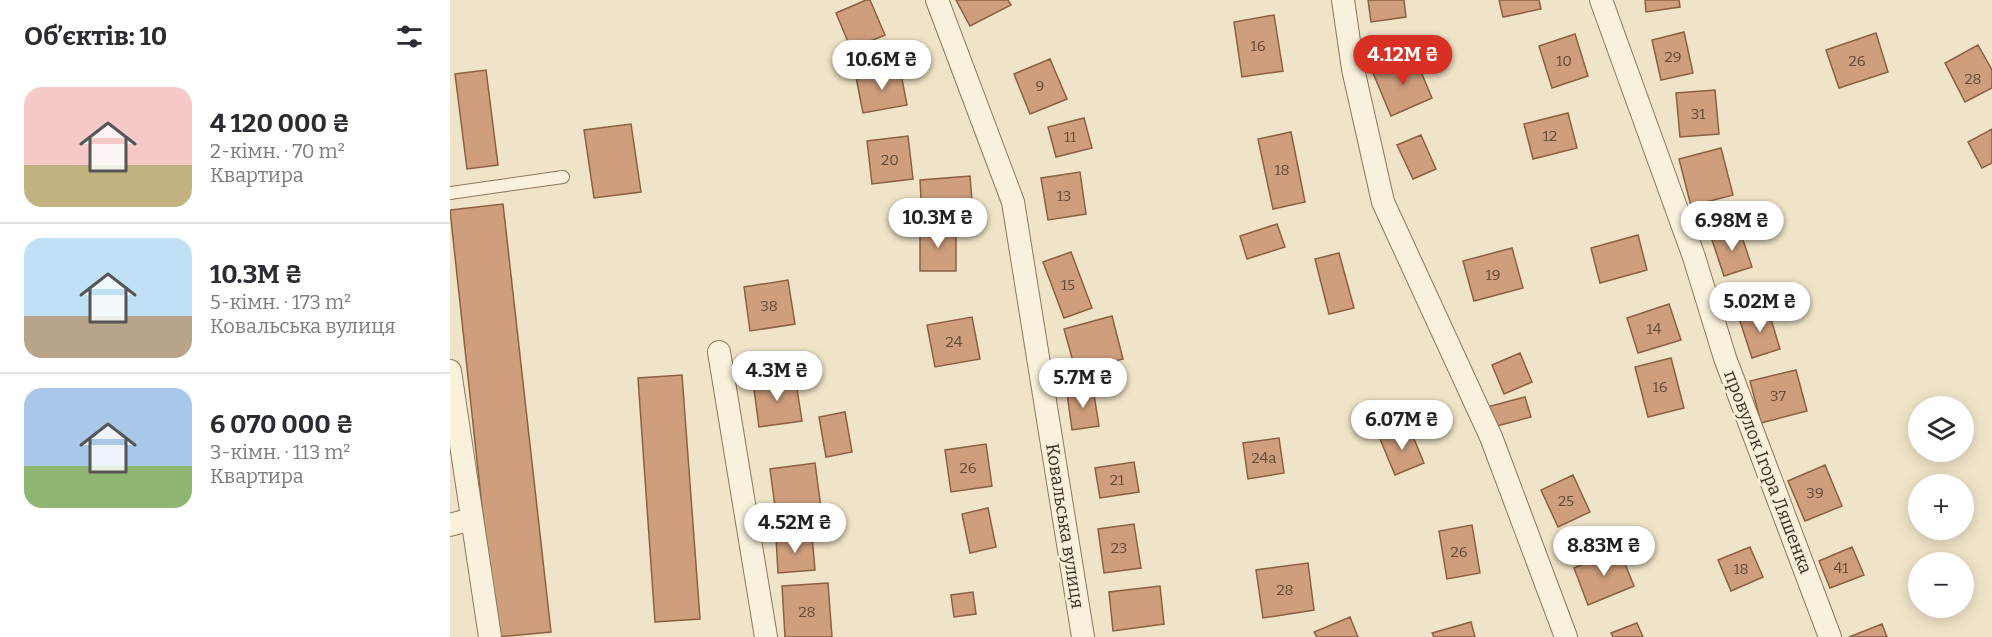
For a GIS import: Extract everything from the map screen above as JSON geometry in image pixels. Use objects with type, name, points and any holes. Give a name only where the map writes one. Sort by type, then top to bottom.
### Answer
[{"type":"street","name":"Ковальська вулиця","points":[[937,0],[1013,202],[1083,637]]},
{"type":"street","points":[[1343,0],[1353,69],[1383,202],[1491,437],[1566,637]]},
{"type":"street","name":"провулок Ігора Ляшенка","points":[[1601,0],[1694,257],[1725,358],[1783,506],[1830,637]]},
{"type":"street","points":[[719,352],[766,637]]},
{"type":"street","points":[[450,371],[461,522],[490,637]]},
{"type":"lane","points":[[450,193],[563,177]]},
{"type":"building","points":[[870,0],[885,35],[851,49],[836,13]]},
{"type":"building","points":[[956,0],[1008,0],[1011,5],[970,26]]},
{"type":"building","points":[[1368,0],[1404,0],[1406,17],[1371,22]]},
{"type":"building","points":[[1499,0],[1539,0],[1541,9],[1503,17]]},
{"type":"building","points":[[1645,0],[1679,0],[1680,7],[1646,12]]},
{"type":"building","points":[[1274,15],[1283,71],[1242,77],[1234,22]]},
{"type":"building","points":[[1684,32],[1693,73],[1661,80],[1652,40]]},
{"type":"building","points":[[1876,33],[1888,72],[1839,88],[1826,50]]},
{"type":"building","points":[[1575,34],[1588,76],[1552,88],[1539,46]]},
{"type":"building","points":[[1978,45],[1992,70],[1992,88],[1965,102],[1945,63]]},
{"type":"building","points":[[1414,55],[1432,98],[1391,116],[1373,73]]},
{"type":"building","points":[[1050,59],[1067,99],[1030,114],[1014,74]]},
{"type":"building","points":[[900,69],[907,105],[863,113],[856,77]]},
{"type":"building","points":[[486,70],[498,165],[467,169],[455,74]]},
{"type":"building","points":[[1715,90],[1719,134],[1680,137],[1676,93]]},
{"type":"building","points":[[1568,113],[1577,148],[1533,159],[1524,124]]},
{"type":"building","points":[[1084,118],[1092,148],[1056,157],[1048,127]]},
{"type":"building","points":[[631,124],[641,192],[594,198],[584,130]]},
{"type":"building","points":[[1992,129],[1992,163],[1982,168],[1968,142]]},
{"type":"building","points":[[1291,132],[1305,202],[1273,209],[1258,139]]},
{"type":"building","points":[[1421,135],[1436,169],[1413,179],[1397,145]]},
{"type":"building","points":[[908,136],[913,179],[872,184],[867,141]]},
{"type":"building","points":[[1721,148],[1733,195],[1691,206],[1679,159]]},
{"type":"building","points":[[1080,172],[1086,214],[1048,220],[1041,178]]},
{"type":"building","points":[[970,176],[973,214],[922,218],[920,180]]},
{"type":"building","points":[[503,204],[551,632],[496,637],[450,210]]},
{"type":"building","points":[[1277,224],[1285,247],[1247,259],[1240,236]]},
{"type":"building","points":[[920,227],[956,227],[956,271],[920,271]]},
{"type":"building","points":[[1739,228],[1752,267],[1724,276],[1711,237]]},
{"type":"building","points":[[1638,235],[1647,270],[1600,283],[1591,248]]},
{"type":"building","points":[[1512,248],[1523,288],[1474,301],[1463,261]]},
{"type":"building","points":[[1071,252],[1092,308],[1064,318],[1043,262]]},
{"type":"building","points":[[1339,253],[1354,308],[1329,314],[1315,259]]},
{"type":"building","points":[[788,280],[795,324],[750,331],[744,287]]},
{"type":"building","points":[[1669,304],[1681,340],[1638,353],[1627,318]]},
{"type":"building","points":[[1768,309],[1780,349],[1752,358],[1739,318]]},
{"type":"building","points":[[1112,316],[1123,359],[1076,372],[1064,329]]},
{"type":"building","points":[[972,317],[980,359],[935,367],[927,325]]},
{"type":"building","points":[[1520,353],[1532,382],[1504,394],[1492,365]]},
{"type":"building","points":[[1671,358],[1684,408],[1648,417],[1635,367]]},
{"type":"building","points":[[1796,370],[1807,411],[1761,423],[1750,381]]},
{"type":"building","points":[[682,375],[700,619],[655,622],[638,378]]},
{"type":"building","points":[[795,376],[802,421],[759,427],[753,382]]},
{"type":"building","points":[[1093,388],[1099,426],[1072,430],[1067,393]]},
{"type":"building","points":[[1525,397],[1531,417],[1493,427],[1487,407]]},
{"type":"building","points":[[845,412],[852,452],[826,457],[819,417]]},
{"type":"building","points":[[1409,427],[1424,463],[1395,475],[1380,439]]},
{"type":"building","points":[[1279,438],[1284,473],[1248,479],[1243,443]]},
{"type":"building","points":[[986,444],[992,486],[951,492],[945,450]]},
{"type":"building","points":[[1134,462],[1139,492],[1100,498],[1095,468]]},
{"type":"building","points":[[815,463],[822,516],[777,522],[770,469]]},
{"type":"building","points":[[1825,465],[1842,506],[1805,521],[1788,481]]},
{"type":"building","points":[[1573,475],[1590,512],[1558,527],[1541,490]]},
{"type":"building","points":[[988,508],[996,547],[970,553],[962,514]]},
{"type":"building","points":[[1134,524],[1141,568],[1104,573],[1098,529]]},
{"type":"building","points":[[1472,525],[1480,573],[1447,579],[1439,531]]},
{"type":"building","points":[[812,536],[815,570],[778,573],[776,538]]},
{"type":"building","points":[[1750,547],[1763,577],[1731,591],[1718,560]]},
{"type":"building","points":[[1852,547],[1864,575],[1830,588],[1819,561]]},
{"type":"building","points":[[1619,549],[1634,586],[1588,605],[1574,568]]},
{"type":"building","points":[[1308,563],[1314,610],[1263,618],[1256,570]]},
{"type":"building","points":[[828,583],[832,637],[785,637],[782,586]]},
{"type":"building","points":[[1160,586],[1164,624],[1113,631],[1109,592]]},
{"type":"building","points":[[973,592],[976,614],[954,617],[951,595]]},
{"type":"building","points":[[1350,617],[1358,637],[1317,637],[1314,632]]},
{"type":"building","points":[[1471,622],[1475,637],[1434,637],[1432,633]]},
{"type":"building","points":[[1637,623],[1643,637],[1613,637],[1611,633]]},
{"type":"building","points":[[1882,624],[1887,637],[1849,637]]}]
